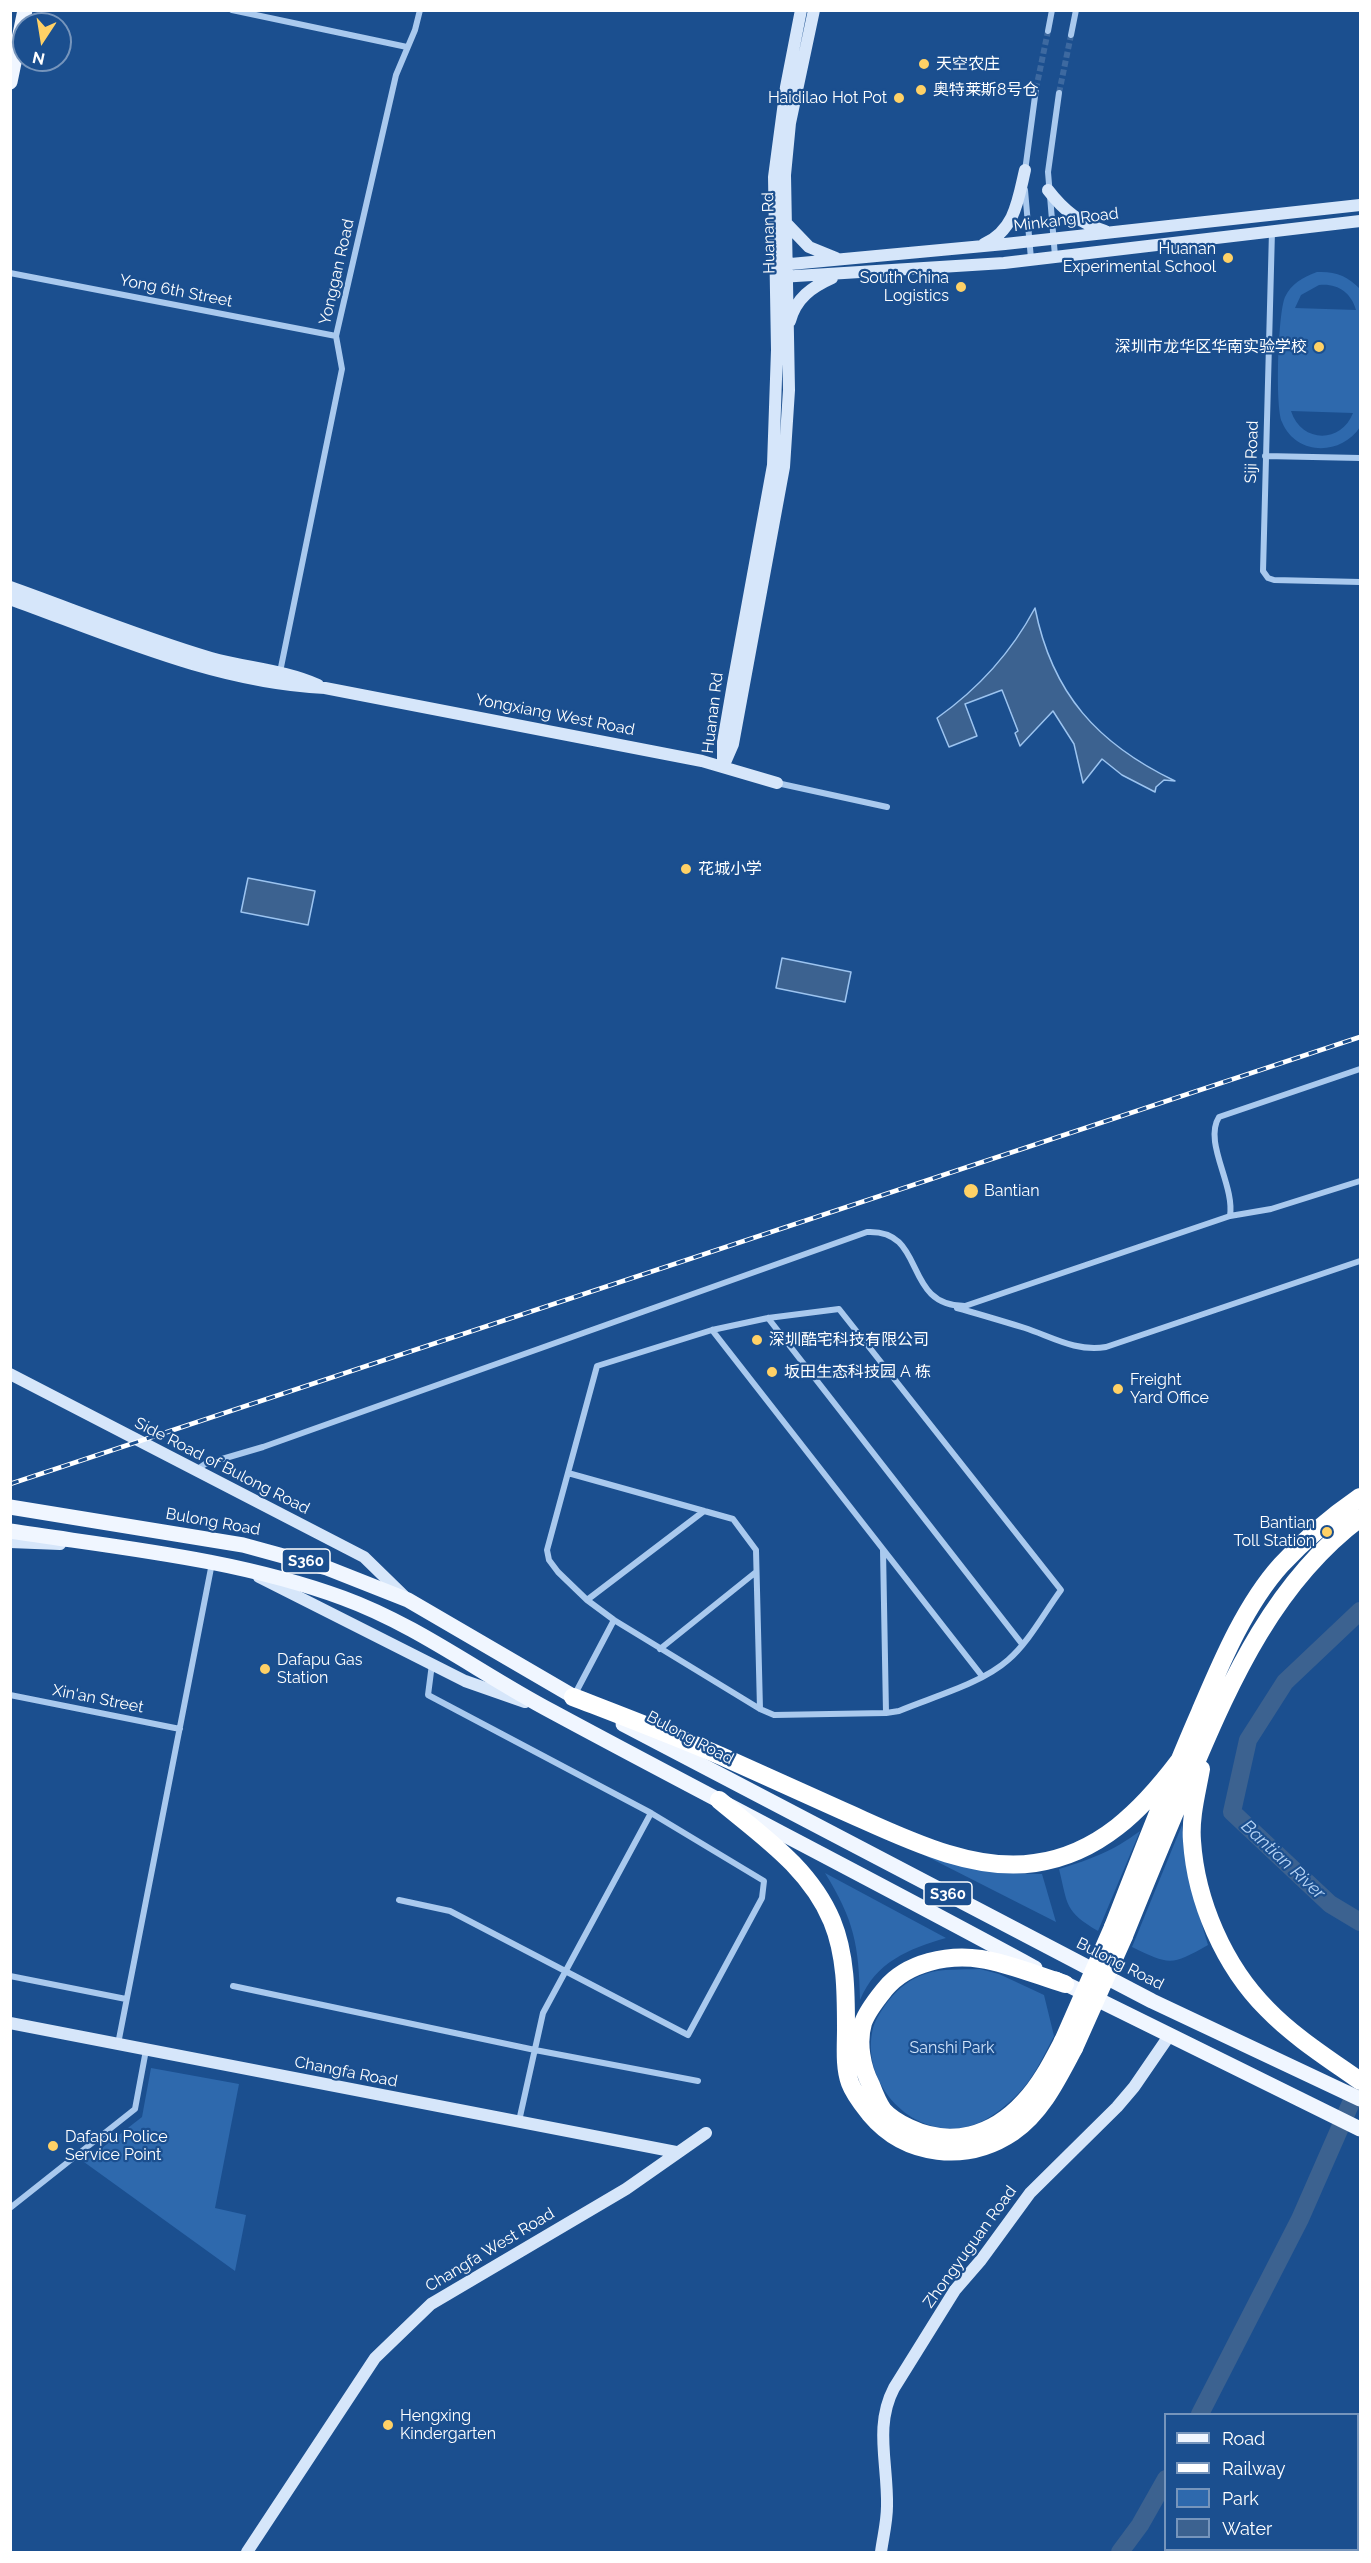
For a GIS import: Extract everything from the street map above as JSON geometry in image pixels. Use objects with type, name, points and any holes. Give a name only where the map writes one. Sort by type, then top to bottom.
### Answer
[{"type":"highway","points":[[1118,1931],[1179,1761],[1231,1643],[1280,1566],[1327,1520],[1360,1497]]},
{"type":"highway","points":[[719,1800],[800,1869],[820,1897],[832,1922],[845,1978],[846,2060],[850,2084],[863,2106],[882,2129],[909,2145],[958,2152],[988,2146],[1014,2131],[1036,2111],[1056,2081],[1068,2044],[1239,1665],[1296,1579],[1336,1536],[1360,1518]]},
{"type":"highway","points":[[573,1697],[693,1744],[907,1840],[946,1853],[981,1861],[1010,1864],[1034,1863],[1058,1858],[1087,1847],[1132,1816],[1179,1761]]},
{"type":"highway","points":[[1205,1739],[1191,1839],[1196,1873],[1218,1936],[1232,1965],[1248,1988],[1268,2010],[1322,2054],[1360,2081]]},
{"type":"highway","points":[[1065,1984],[981,1959],[925,1963],[906,1971],[874,2002],[863,2024],[861,2048],[863,2071],[883,2110],[928,2137],[954,2139],[977,2135],[1000,2122],[1024,2103],[1068,2044]]},
{"type":"main road","points":[[10,82],[25,10]]},
{"type":"main road","name":"Huanan Rd","points":[[723,767],[733,744],[754,622],[780,498],[788,431],[788,328],[773,202],[777,149],[786,87],[801,10]]},
{"type":"main road","name":"Huanan Rd","points":[[723,767],[723,742],[773,465],[785,222],[785,176],[790,123],[814,10]]},
{"type":"main road","points":[[975,247],[994,239],[1009,224],[1016,208],[1025,170]]},
{"type":"main road","points":[[1048,190],[1066,211],[1078,220],[1109,232]]},
{"type":"main road","name":"Minkang Road","points":[[781,271],[844,260],[1360,205]]},
{"type":"main road","points":[[1321,209],[1323,226]]},
{"type":"main road","points":[[781,271],[838,275],[1031,259],[1360,221]]},
{"type":"main road","points":[[785,222],[819,253],[844,260]]},
{"type":"main road","points":[[788,328],[794,308],[801,298],[817,284],[838,275]]},
{"type":"main road","name":"Yongxiang West Road","points":[[10,587],[187,650],[279,679]]},
{"type":"main road","name":"Yongxiang West Road","points":[[10,599],[205,668],[279,679],[702,760],[777,783]]},
{"type":"main road","name":"Side Road of Bulong Road","points":[[10,1374],[364,1557],[408,1600]]},
{"type":"main road","name":"Bulong Road","points":[[10,1507],[243,1545],[327,1568],[408,1600],[573,1697],[1142,1996],[1360,2099]]},
{"type":"main road","name":"S360","points":[[10,1531],[239,1567],[316,1588],[397,1620],[552,1712],[1065,1984],[1360,2129]]},
{"type":"main road","points":[[10,1542],[88,1543]]},
{"type":"main road","points":[[239,1567],[465,1681],[552,1712]]},
{"type":"main road","name":"Changfa Road","points":[[10,2023],[676,2152]]},
{"type":"main road","name":"Zhongyuguan Road","points":[[881,2553],[887,2509],[882,2424],[886,2403],[894,2388],[955,2290],[981,2260],[1023,2202],[1117,2107],[1134,2087],[1169,2036]]},
{"type":"main road","name":"Changfa West Road","points":[[247,2553],[375,2358],[431,2304],[626,2189],[706,2133]]},
{"type":"street","points":[[232,10],[407,47]]},
{"type":"street","name":"Yonggan Road","points":[[279,679],[342,369],[336,336],[396,75],[415,30],[420,10]]},
{"type":"street","points":[[1048,31],[1052,10]]},
{"type":"street","points":[[1071,35],[1076,10]]},
{"type":"street","points":[[1031,259],[1025,170],[1036,89]]},
{"type":"street","points":[[1055,256],[1048,190],[1050,149],[1059,93]]},
{"type":"street","name":"Siji Road","points":[[1272,231],[1265,456],[1263,565],[1265,575],[1274,580],[1360,582]]},
{"type":"street","name":"Yong 6th Street","points":[[10,273],[336,336]]},
{"type":"street","points":[[1265,456],[1360,458]]},
{"type":"street","points":[[777,783],[887,807]]},
{"type":"street","points":[[1230,1216],[1232,1206],[1213,1135],[1214,1125],[1219,1118],[1360,1069]]},
{"type":"street","points":[[950,1306],[979,1302],[1230,1216],[1271,1209],[1360,1181]]},
{"type":"street","points":[[195,1471],[197,1467],[205,1464],[263,1447],[867,1232],[889,1235],[899,1242],[908,1251],[924,1287],[936,1300],[1081,1348],[1093,1349],[1106,1347],[1360,1262]]},
{"type":"street","points":[[839,1309],[1060,1590],[1022,1644],[1006,1662],[982,1677],[899,1711],[774,1715],[760,1709],[614,1620],[587,1600],[549,1560],[547,1550],[597,1366],[712,1330],[768,1318],[839,1309]]},
{"type":"street","points":[[768,1318],[1022,1644]]},
{"type":"street","points":[[712,1330],[982,1677]]},
{"type":"street","points":[[568,1473],[733,1519],[756,1550],[760,1709]]},
{"type":"street","points":[[587,1600],[704,1511]]},
{"type":"street","points":[[883,1550],[886,1713]]},
{"type":"street","points":[[117,2044],[212,1563]]},
{"type":"street","points":[[660,1649],[756,1572]]},
{"type":"street","points":[[573,1697],[614,1620]]},
{"type":"street","points":[[399,1900],[450,1911],[688,2036],[762,1898],[764,1881],[651,1814],[428,1695],[432,1664]]},
{"type":"street","name":"Xin'an Street","points":[[10,1695],[180,1729]]},
{"type":"street","points":[[519,2122],[543,2013],[651,1814]]},
{"type":"street","points":[[10,1976],[126,1999]]},
{"type":"street","points":[[233,1986],[535,2050],[698,2081]]},
{"type":"street","points":[[10,2208],[135,2109],[146,2050]]},
{"type":"green space","name":"深圳市龙华区华南实验学校","points":[[1317,272],[1330,272],[1346,278],[1360,289],[1360,427],[1352,437],[1342,443],[1319,448],[1297,441],[1282,422],[1278,380],[1279,339],[1285,297],[1294,285]],"holes":[[[1319,285],[1337,287],[1342,290],[1351,298],[1356,310],[1295,308],[1301,295]],[[1291,411],[1353,413],[1340,430],[1321,436],[1303,429],[1296,422]]]},
{"type":"green space","points":[[1182,1825],[1188,1871],[1208,1945],[1186,1957],[1170,1961],[1132,1947]]},
{"type":"green space","points":[[1140,1831],[1098,1931],[1079,1918],[1069,1906],[1059,1869],[1102,1854]]},
{"type":"green space","points":[[922,1854],[1011,1873],[1042,1874],[1056,1922]]},
{"type":"green space","points":[[825,1873],[946,1938],[906,1952],[895,1959],[875,1976],[860,2000],[853,1933],[843,1905]]},
{"type":"green space","name":"Sanshi Park","points":[[980,1969],[999,1974],[1044,1995],[1054,2036],[1027,2083],[996,2113],[973,2125],[952,2129],[931,2126],[913,2118],[896,2105],[883,2089],[875,2070],[871,2049],[873,2028],[889,2000],[914,1978],[938,1971]]},
{"type":"green space","points":[[151,2068],[239,2084],[215,2208],[246,2215],[235,2271],[84,2162],[142,2117]]},
{"type":"water","points":[[1035,608],[1053,666],[1066,691],[1082,713],[1101,733],[1123,750],[1175,781],[1164,780],[1156,787],[1155,792],[1122,775],[1102,759],[1083,783],[1074,744],[1053,711],[1020,746],[1015,733],[1018,731],[1002,690],[965,704],[977,736],[949,747],[937,718],[966,695],[992,669],[1015,640]]},
{"type":"water","points":[[248,878],[315,891],[308,925],[241,912]]},
{"type":"water","points":[[782,958],[851,972],[845,1002],[776,988]]},
{"type":"waterway","name":"Bantian River","points":[[1360,1611],[1285,1682],[1248,1740],[1232,1812],[1330,1904],[1360,1922]]},
{"type":"waterway","name":"Bantian River","points":[[1201,2413],[1300,2219],[1357,2089]]},
{"type":"waterway","name":"Bantian River","points":[[1120,2552],[1140,2525],[1164,2483]]},
{"type":"tunnel","points":[[1036,89],[1048,31]]},
{"type":"tunnel","points":[[1059,93],[1071,35]]},
{"type":"railway","points":[[10,1484],[1360,1037]]},
{"type":"place","name":"天空农庄","points":[[924,64]]},
{"type":"place","name":"奥特莱斯8号仓","points":[[921,90]]},
{"type":"place","name":"Haidilao Hot Pot","points":[[899,98]]},
{"type":"place","name":"Huanan Experimental School","points":[[1228,258]]},
{"type":"place","name":"South China Logistics","points":[[961,287]]},
{"type":"place","name":"深圳市龙华区华南实验学校","points":[[1319,347]]},
{"type":"place","name":"花城小学","points":[[686,869]]},
{"type":"place","name":"Bantian","points":[[971,1191]]},
{"type":"place","name":"深圳酷宅科技有限公司","points":[[757,1340]]},
{"type":"place","name":"坂田生态科技园 A 栋","points":[[772,1372]]},
{"type":"place","name":"Freight Yard Office","points":[[1118,1389]]},
{"type":"place","name":"Bantian Toll Station","points":[[1327,1532]]},
{"type":"place","name":"Dafapu Gas Station","points":[[265,1669]]},
{"type":"place","name":"Dafapu Police Service Point","points":[[53,2146]]},
{"type":"place","name":"Hengxing Kindergarten","points":[[388,2425]]}]
